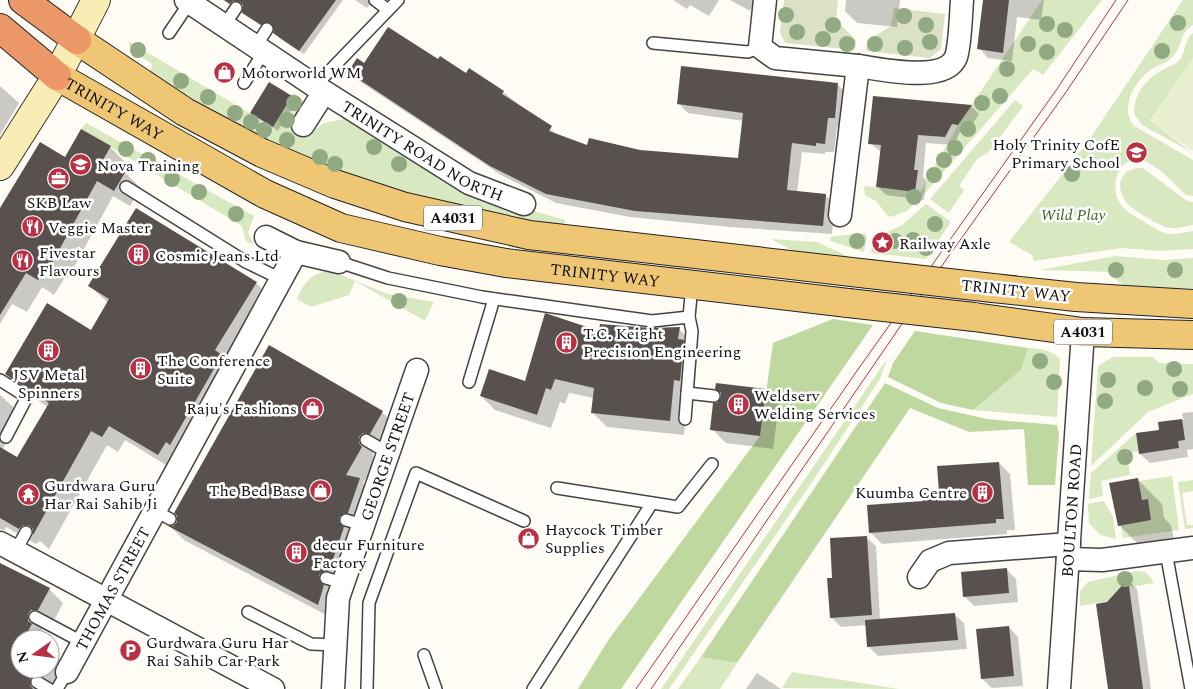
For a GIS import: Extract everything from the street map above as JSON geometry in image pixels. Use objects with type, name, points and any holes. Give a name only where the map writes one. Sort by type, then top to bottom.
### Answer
[{"type":"highway","name":"A4031","points":[[23,0],[77,40]]},
{"type":"highway","name":"A4031","points":[[0,28],[57,76]]},
{"type":"main road","name":"TRINITY WAY","points":[[77,40],[185,112],[262,153],[335,184],[405,207],[529,234],[1076,297],[1193,304]]},
{"type":"main road","name":"TRINITY WAY","points":[[57,76],[298,211],[341,228],[440,251],[506,262],[974,317],[1083,332],[1193,336]]},
{"type":"street","points":[[0,166],[57,76],[96,0]]},
{"type":"street","points":[[765,0],[760,47],[776,58],[930,73],[946,69],[956,58],[962,0]]},
{"type":"street","name":"TRINITY ROAD NORTH","points":[[188,1],[230,17],[320,89],[469,183],[524,204]]},
{"type":"street","points":[[840,215],[858,66]]},
{"type":"street","name":"TRINITY ROAD NORTH","points":[[303,125],[320,89]]},
{"type":"street","points":[[266,237],[296,252],[339,262]]},
{"type":"street","name":"THOMAS STREET","points":[[62,681],[106,599],[162,514],[296,252]]},
{"type":"street","name":"BOULTON ROAD","points":[[1059,689],[1083,332]]},
{"type":"street","name":"GEORGE STREET","points":[[333,689],[336,612],[335,581],[355,522],[388,452],[417,370]]},
{"type":"street","points":[[7,548],[273,689]]},
{"type":"street","points":[[919,577],[930,560],[949,553],[1068,552],[1102,560],[1193,548]]},
{"type":"lane","points":[[375,0],[388,10]]},
{"type":"lane","points":[[320,89],[397,0]]},
{"type":"lane","points":[[169,33],[188,1]]},
{"type":"lane","points":[[244,83],[262,42]]},
{"type":"lane","points":[[653,43],[748,52],[760,47]]},
{"type":"lane","points":[[126,187],[246,262],[281,279]]},
{"type":"lane","points":[[149,216],[156,205]]},
{"type":"lane","points":[[190,241],[196,230]]},
{"type":"lane","points":[[216,258],[223,247]]},
{"type":"lane","points":[[240,272],[246,262]]},
{"type":"lane","points":[[339,262],[388,278],[561,313],[618,320],[652,321],[689,317]]},
{"type":"lane","points":[[685,419],[692,331],[689,317],[692,285]]},
{"type":"lane","points":[[469,382],[494,299]]},
{"type":"lane","points":[[2,386],[27,397],[6,437]]},
{"type":"lane","points":[[687,393],[714,396]]},
{"type":"lane","points":[[366,440],[388,452]]},
{"type":"lane","points":[[557,488],[678,507],[712,464]]},
{"type":"lane","points":[[367,689],[369,603],[416,472],[524,522]]},
{"type":"lane","points":[[533,689],[652,503]]},
{"type":"lane","points":[[7,548],[26,532]]},
{"type":"lane","points":[[1166,552],[1191,689]]},
{"type":"lane","points":[[248,612],[311,644],[335,645]]},
{"type":"lane","points":[[35,617],[82,642]]},
{"type":"lane","points":[[424,655],[436,689]]},
{"type":"lane","points":[[37,682],[49,689]]},
{"type":"green space","points":[[784,0],[838,0],[836,20],[856,40],[855,50],[785,43],[780,32]]},
{"type":"green space","points":[[1042,0],[1102,0],[1043,75],[1033,69],[925,193],[907,211],[891,217],[887,215],[876,201],[865,195],[864,186],[920,192],[958,125]]},
{"type":"green space","name":"Wild Play","points":[[1183,0],[1193,0],[1193,25],[1183,35],[1178,50],[1173,57],[1152,69],[1140,80],[1131,95],[1128,111],[1134,126],[1193,160],[1193,196],[1186,195],[1150,163],[1135,160],[1128,162],[1122,167],[1118,174],[1115,190],[1123,208],[1157,230],[1170,234],[1193,231],[1193,249],[1160,251],[1121,248],[1034,261],[1032,255],[1009,242],[1087,143]]},
{"type":"green space","points":[[894,8],[945,14],[941,49],[930,58],[866,51],[867,41],[891,26]]},
{"type":"green space","points":[[1193,33],[1193,59],[1150,120],[1193,153],[1142,125],[1134,114],[1136,99],[1143,86],[1153,76],[1179,61],[1188,39]]},
{"type":"green space","points":[[128,41],[273,127],[294,92],[302,104],[299,113],[291,125],[305,137],[324,123],[349,118],[464,191],[565,220],[564,228],[487,214],[410,195],[336,170],[299,155],[249,131],[149,73],[153,65],[131,50]]},
{"type":"green space","points":[[1193,59],[1193,151],[1150,120]]},
{"type":"green space","points":[[1015,100],[1023,106],[988,153],[977,159],[959,186],[964,190],[949,213],[930,199]]},
{"type":"green space","points":[[86,123],[254,216],[248,233],[254,245],[246,241],[242,226],[81,129]]},
{"type":"green space","points":[[1143,168],[1187,201],[1193,202],[1193,225],[1176,228],[1166,227],[1140,213],[1126,202],[1120,189],[1122,178],[1129,170]]},
{"type":"green space","points":[[926,204],[951,222],[926,259],[871,253],[874,238],[902,225]]},
{"type":"green space","points":[[865,233],[867,237],[864,252],[830,241],[831,237]]},
{"type":"green space","points":[[771,239],[817,242],[856,260],[797,253]]},
{"type":"green space","points":[[1115,256],[1164,260],[1193,258],[1193,292],[1133,290],[1115,279],[1114,272],[1040,270]]},
{"type":"green space","points":[[329,271],[336,273],[388,294],[434,302],[425,321],[355,281],[349,295],[311,307],[297,299],[309,280],[317,274]]},
{"type":"green space","points":[[833,319],[873,325],[621,689],[578,689],[609,639],[760,436],[773,343]]},
{"type":"green space","points":[[915,331],[1028,348],[1021,370],[973,410],[941,403],[888,377],[893,363]]},
{"type":"green space","points":[[1028,348],[1049,351],[1060,359],[1057,417],[973,410],[1021,370]]},
{"type":"green space","points":[[1113,357],[1153,357],[1160,363],[1193,364],[1193,394],[1148,412],[1091,466],[1098,366]]},
{"type":"green space","points":[[887,359],[880,379],[806,491],[669,689],[661,689]]},
{"type":"green space","points":[[885,383],[938,408],[987,419],[1057,425],[1059,434],[1055,485],[1028,485],[1024,429],[969,432],[910,408],[737,663],[701,657]]},
{"type":"green space","points":[[1136,433],[1139,451],[1127,454],[1130,475],[1101,481],[1103,496],[1089,499],[1091,473]]},
{"type":"green space","points":[[1172,476],[1179,530],[1123,538],[1121,525],[1151,520],[1148,499],[1142,500],[1139,481]]},
{"type":"green space","points":[[1193,480],[1193,491],[1182,493],[1187,525],[1193,525],[1193,528],[1185,529],[1178,482]]},
{"type":"green space","points":[[1104,501],[1113,517],[1116,539],[1100,535],[1089,523],[1088,504]]},
{"type":"green space","points":[[1137,571],[1146,572],[1154,583],[1119,589],[1107,602],[1080,606],[1080,591],[1088,582]]},
{"type":"green space","points":[[701,657],[737,663],[720,689],[678,689]]},
{"type":"green space","points":[[792,672],[899,689],[782,688]]},
{"type":"building","points":[[224,0],[336,0],[299,51],[273,33],[274,29],[271,23],[267,22],[261,25],[242,13],[243,5],[240,2],[233,1],[230,4]]},
{"type":"building","points":[[983,0],[1009,0],[1003,53],[977,49]]},
{"type":"building","points":[[388,27],[438,59],[440,56],[466,73],[469,68],[504,91],[502,94],[552,126],[549,131],[587,145],[589,138],[640,150],[738,158],[743,113],[677,104],[681,66],[838,83],[835,118],[828,118],[825,144],[816,143],[816,146],[792,143],[791,151],[787,190],[826,194],[823,226],[635,211],[546,194],[490,166],[348,72],[357,58],[364,63]]},
{"type":"building","points":[[269,82],[292,96],[273,127],[250,113]]},
{"type":"building","points":[[873,96],[972,105],[958,125],[952,124],[945,137],[918,135],[914,170],[918,170],[915,192],[876,187],[881,145],[868,144]]},
{"type":"building","points":[[81,129],[111,146],[104,158],[126,171],[114,191],[97,181],[52,263],[49,262],[38,280],[26,273],[0,315],[0,208],[40,142],[65,157]]},
{"type":"building","points":[[136,208],[257,282],[215,350],[222,355],[170,445],[166,442],[158,455],[109,426],[102,437],[91,431],[33,535],[33,529],[29,525],[23,525],[19,529],[0,518],[0,447],[17,457],[49,403],[5,374],[47,303],[91,330],[109,299],[88,286]]},
{"type":"building","points":[[545,313],[599,331],[600,324],[651,328],[680,327],[678,339],[684,340],[680,381],[674,380],[670,421],[591,413],[594,388],[555,379],[551,390],[546,388],[537,415],[480,396],[489,369],[525,381]]},
{"type":"building","points":[[269,345],[383,411],[370,434],[363,433],[359,437],[359,443],[362,447],[346,475],[360,478],[348,513],[344,513],[339,517],[339,522],[344,527],[329,571],[324,571],[319,575],[319,580],[324,585],[318,605],[168,526],[173,526],[177,522],[177,516],[174,513]]},
{"type":"building","name":"Weldserv Welding Services","points":[[716,383],[766,389],[760,436],[710,430],[713,403],[717,403],[721,397],[721,393],[715,389]]},
{"type":"building","points":[[1182,419],[1185,440],[1178,441],[1179,448],[1139,454],[1136,433],[1159,430],[1158,422]]},
{"type":"building","points":[[999,462],[1004,519],[996,519],[996,523],[869,533],[867,505],[923,501],[923,493],[939,492],[937,466]]},
{"type":"building","points":[[1138,478],[1142,500],[1148,499],[1151,520],[1118,526],[1109,483]]},
{"type":"building","points":[[867,536],[872,615],[830,618],[827,578],[832,578],[830,538]]},
{"type":"building","points":[[0,563],[50,588],[38,610],[31,610],[28,614],[28,621],[32,624],[29,629],[10,629],[10,679],[30,679],[30,685],[33,689],[0,689]]},
{"type":"building","points":[[1007,568],[1009,593],[963,597],[961,572]]},
{"type":"building","points":[[1128,579],[1143,689],[1108,689],[1096,604],[1107,602]]},
{"type":"building","points":[[955,613],[958,640],[867,647],[865,620]]},
{"type":"building","points":[[1009,626],[1014,676],[981,679],[976,629]]},
{"type":"tram line","points":[[636,689],[859,368],[1057,89],[1116,0]]},
{"type":"tram line","points":[[651,689],[948,257],[1064,95],[1128,0]]},
{"type":"place","name":"Motorworld WM","points":[[225,72]]},
{"type":"place","name":"Holy Trinity CofE Primary School","points":[[1136,153]]},
{"type":"place","name":"Nova Training","points":[[81,165]]},
{"type":"place","name":"SKB Law","points":[[59,178]]},
{"type":"place","name":"Veggie Master","points":[[32,227]]},
{"type":"place","name":"Railway Axle","points":[[883,243]]},
{"type":"place","name":"Cosmic Jeans Ltd","points":[[139,255]]},
{"type":"place","name":"Fivestar Flavours","points":[[23,261]]},
{"type":"place","name":"T.C. Keight Precision Engineering","points":[[567,342]]},
{"type":"place","name":"JSV Metal Spinners","points":[[49,350]]},
{"type":"place","name":"The Conference Suite","points":[[141,369]]},
{"type":"place","name":"Weldserv Welding Services","points":[[738,404]]},
{"type":"place","name":"Raju's Fashions","points":[[313,408]]},
{"type":"place","name":"The Bed Base","points":[[321,490]]},
{"type":"place","name":"Kuumba Centre","points":[[983,492]]},
{"type":"place","name":"Gurdwara Guru Har Rai Sahib Ji","points":[[28,494]]},
{"type":"place","name":"Haycock Timber Supplies","points":[[529,538]]},
{"type":"place","name":"decur Furniture Factory","points":[[297,553]]},
{"type":"place","name":"Gurdwara Guru Har Rai Sahib Car Park","points":[[130,651]]}]
